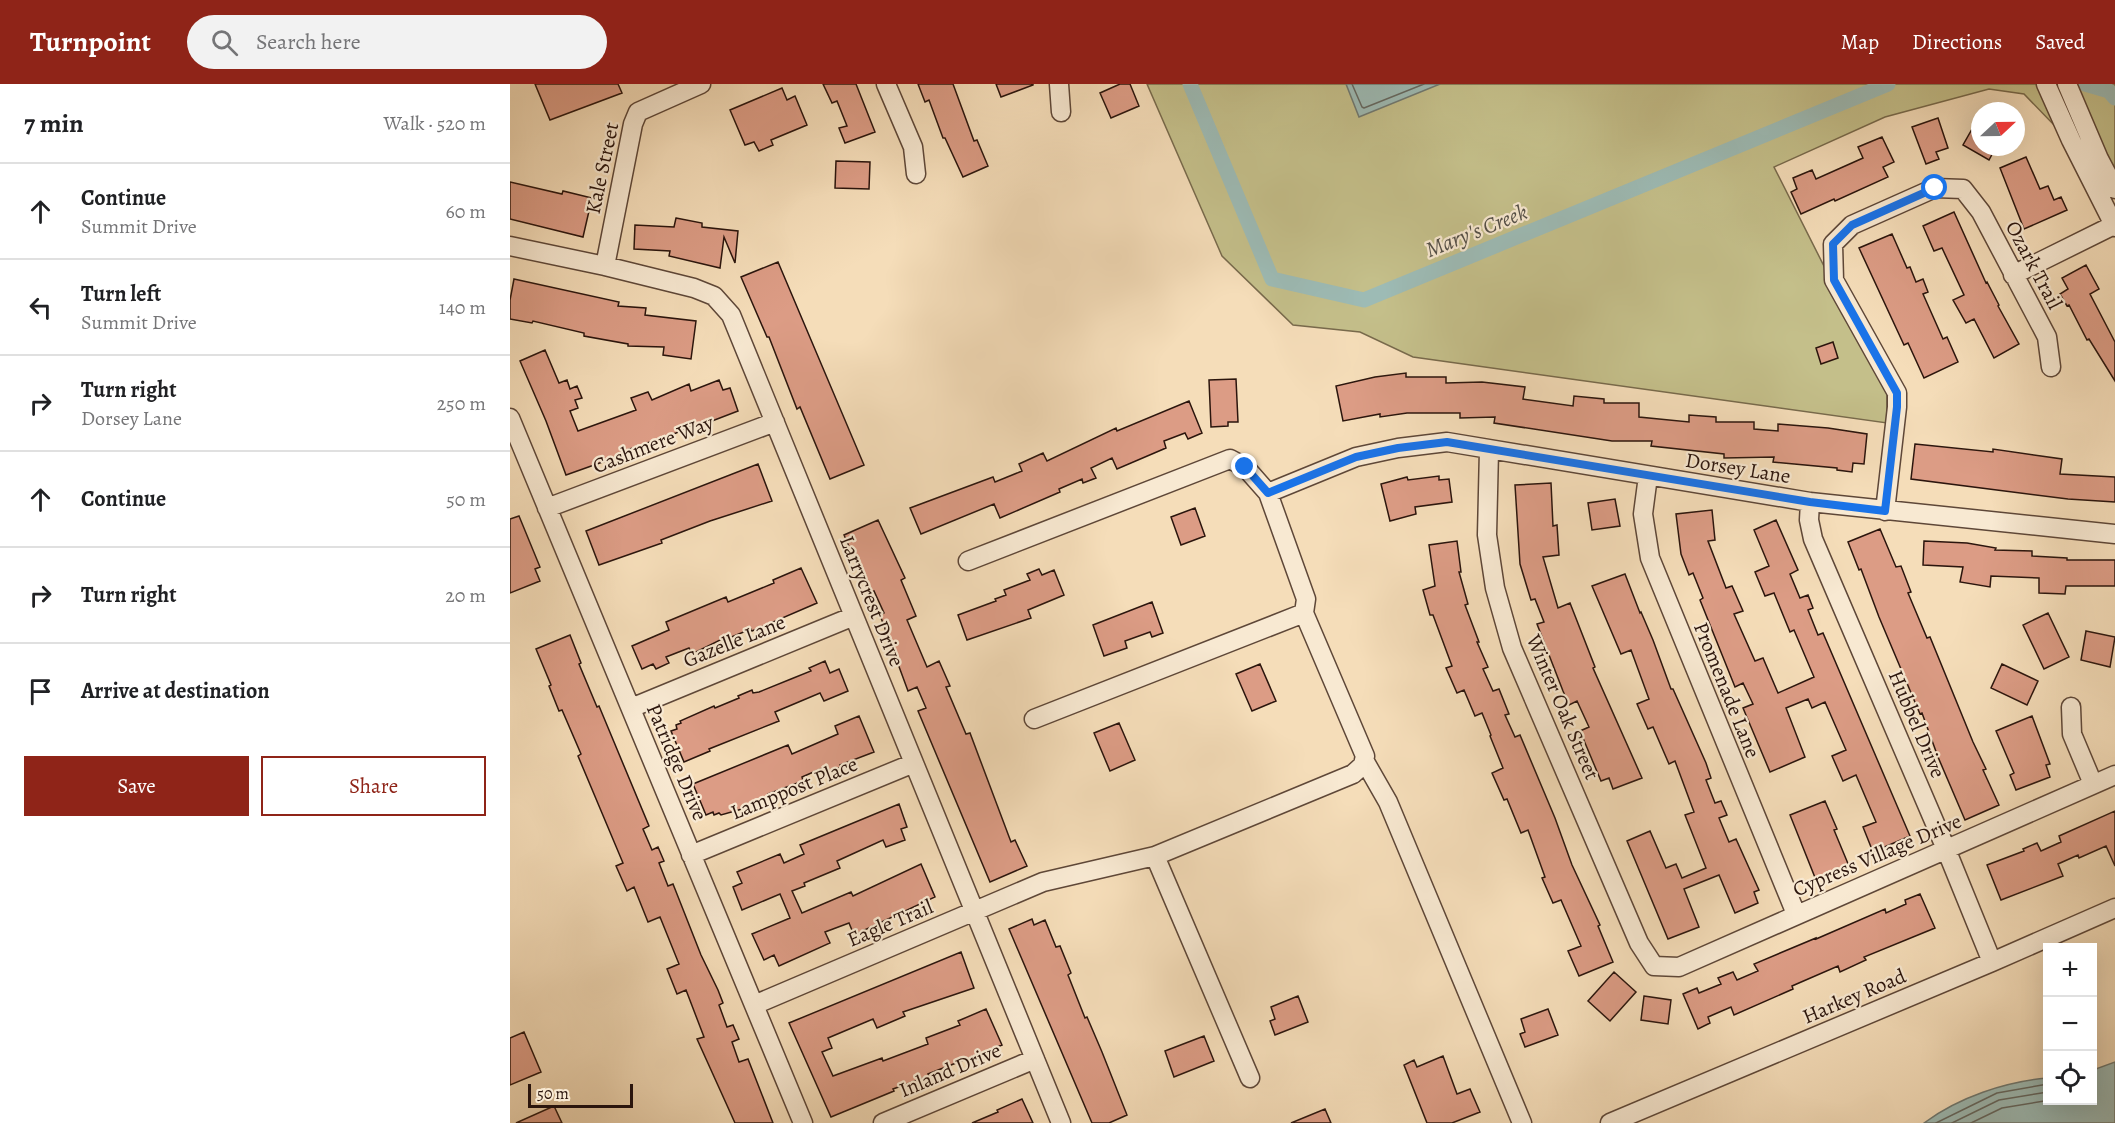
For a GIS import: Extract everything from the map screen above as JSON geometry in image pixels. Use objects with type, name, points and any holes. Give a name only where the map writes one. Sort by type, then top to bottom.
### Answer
[{"type":"street","name":"Kale Street","points":[[605,266],[638,112],[701,84]]},
{"type":"street","points":[[886,84],[913,147],[916,174]]},
{"type":"street","points":[[1059,84],[1061,112]]},
{"type":"street","points":[[2013,275],[2114,226],[2046,84]]},
{"type":"street","points":[[2067,84],[2086,130],[2115,189]]},
{"type":"street","name":"Ozark Trail","points":[[1885,511],[1897,393],[1834,280],[1833,244],[1852,225],[1935,188],[1963,189],[1981,212],[2047,337],[2051,367]]},
{"type":"street","name":"Larrycrest Drive","points":[[510,246],[694,288],[714,296],[731,315],[1061,1123]]},
{"type":"street","name":"Patridge Drive","points":[[510,418],[803,1123]]},
{"type":"street","name":"Cashmere Way","points":[[547,508],[775,422]]},
{"type":"street","name":"Dorsey Lane","points":[[1268,493],[1356,457],[1398,448],[1447,442],[1810,502],[2115,534]]},
{"type":"street","name":"Winter Oak Street","points":[[1490,450],[1487,535],[1495,588],[1512,648],[1639,943],[1654,966]]},
{"type":"street","points":[[968,561],[1230,459],[1245,467],[1268,493],[1305,599],[1304,613],[1365,756],[1364,760],[1388,802],[1522,1123]]},
{"type":"street","name":"Promenade Lane","points":[[1648,476],[1643,514],[1650,558],[1796,914]]},
{"type":"street","name":"Hubbel Drive","points":[[1810,502],[1809,520],[1814,539],[1992,962]]},
{"type":"street","points":[[1034,719],[1304,613]]},
{"type":"street","name":"Gazelle Lane","points":[[630,708],[854,616]]},
{"type":"street","points":[[2071,706],[2072,734],[2093,784]]},
{"type":"street","name":"Eagle Trail","points":[[754,1005],[1043,882],[1155,856],[1353,774],[1363,765],[1364,760]]},
{"type":"street","name":"Lamppost Place","points":[[691,855],[914,763]]},
{"type":"street","name":"Cypress Village Drive","points":[[1654,966],[1679,967],[2115,775]]},
{"type":"street","points":[[1155,856],[1250,1078]]},
{"type":"street","name":"Harkey Road","points":[[1610,1123],[2115,908]]},
{"type":"street","name":"Inland Drive","points":[[883,1123],[1035,1059]]},
{"type":"shaded area","points":[[1147,84],[2115,84],[2115,188],[2024,94],[1989,89],[1885,117],[1774,167],[1887,391],[1887,423],[1413,357],[1360,332],[1293,325],[1222,256]]},
{"type":"water","points":[[1346,84],[1440,84],[1359,117]]},
{"type":"water","points":[[2115,1062],[2115,1123],[1924,1123],[1967,1098],[1983,1092],[2043,1078],[2043,1105],[2097,1105],[2097,1069]]},
{"type":"building","points":[[535,84],[618,84],[622,93],[550,120]]},
{"type":"building","points":[[823,84],[856,84],[875,132],[845,143],[839,128],[847,126],[837,101],[832,103]]},
{"type":"building","points":[[918,84],[953,84],[974,141],[977,140],[988,166],[963,177],[943,138],[929,100],[925,102]]},
{"type":"building","points":[[996,84],[1033,84],[1033,85],[1001,97]]},
{"type":"building","points":[[1120,84],[1130,84],[1139,106],[1111,118],[1100,93]]},
{"type":"building","points":[[782,88],[787,100],[795,96],[807,125],[771,140],[773,145],[759,151],[754,142],[745,145],[730,110]]},
{"type":"building","points":[[1938,118],[1948,148],[1936,152],[1939,159],[1926,164],[1912,127]]},
{"type":"building","points":[[1971,131],[1971,150],[1963,145]]},
{"type":"building","points":[[1882,137],[1894,162],[1883,167],[1888,177],[1801,214],[1791,192],[1797,189],[1793,178],[1812,170],[1816,179],[1863,158],[1858,147]]},
{"type":"building","points":[[2026,157],[2040,189],[2048,186],[2054,200],[2061,197],[2067,210],[2024,229],[2000,168]]},
{"type":"building","points":[[836,161],[870,162],[869,189],[835,188]]},
{"type":"building","points":[[510,182],[562,194],[563,191],[592,198],[583,237],[510,219]]},
{"type":"building","points":[[1954,212],[1986,283],[2019,344],[1994,358],[1974,319],[1966,323],[1953,300],[1964,295],[1942,248],[1934,251],[1923,226]]},
{"type":"building","points":[[676,218],[702,223],[702,227],[738,231],[735,263],[724,237],[720,268],[669,256],[670,251],[634,249],[635,225],[674,227]]},
{"type":"building","points":[[1892,234],[1916,282],[1923,279],[1928,292],[1923,294],[1943,339],[1947,337],[1958,362],[1924,378],[1908,343],[1904,345],[1859,248]]},
{"type":"building","points":[[778,262],[864,465],[830,479],[800,407],[797,409],[769,337],[767,337],[741,277]]},
{"type":"building","points":[[2086,265],[2099,289],[2090,294],[2115,342],[2115,381],[2060,294],[2068,289],[2062,278]]},
{"type":"building","points":[[514,279],[619,302],[618,306],[646,308],[645,315],[696,321],[691,359],[663,355],[664,347],[628,346],[628,344],[584,336],[584,333],[533,321],[532,323],[510,319],[510,300]]},
{"type":"building","points":[[1833,342],[1838,358],[1821,364],[1816,348]]},
{"type":"building","points":[[545,350],[559,383],[567,380],[570,389],[577,386],[582,398],[575,400],[578,408],[570,411],[578,431],[636,410],[631,398],[648,392],[652,400],[689,384],[691,391],[719,380],[723,390],[730,388],[738,411],[712,421],[711,418],[624,451],[625,454],[566,475],[520,361]]},
{"type":"building","points":[[1406,373],[1406,377],[1446,377],[1446,383],[1482,382],[1525,387],[1523,399],[1573,406],[1574,396],[1604,399],[1604,403],[1639,403],[1639,417],[1689,422],[1689,415],[1716,417],[1716,422],[1754,422],[1754,429],[1778,431],[1778,424],[1867,434],[1864,464],[1853,463],[1852,472],[1837,470],[1837,468],[1773,462],[1774,457],[1724,458],[1724,454],[1651,446],[1652,441],[1612,441],[1494,423],[1495,417],[1460,418],[1460,413],[1407,413],[1380,417],[1380,414],[1343,421],[1336,386]]},
{"type":"building","points":[[1236,379],[1238,422],[1228,422],[1228,426],[1211,427],[1209,380]]},
{"type":"building","points":[[1189,401],[1202,433],[1188,439],[1185,433],[1164,441],[1166,448],[1117,469],[1112,458],[1091,468],[1096,478],[1083,483],[1082,479],[1059,489],[1060,492],[1000,518],[994,504],[921,534],[910,508],[993,477],[995,482],[1022,471],[1019,464],[1043,453],[1047,461],[1116,428],[1117,431]]},
{"type":"building","points":[[1915,444],[1993,452],[1993,449],[2062,459],[2060,474],[2115,477],[2115,502],[2068,499],[1911,479]]},
{"type":"building","points":[[758,464],[772,501],[710,521],[661,540],[662,543],[599,565],[586,531]]},
{"type":"building","points":[[1439,476],[1439,480],[1449,479],[1452,502],[1415,507],[1416,514],[1390,521],[1381,484],[1407,477],[1408,480]]},
{"type":"building","points":[[1551,483],[1553,526],[1557,525],[1559,555],[1543,557],[1558,608],[1570,603],[1595,667],[1593,668],[1642,778],[1613,789],[1609,778],[1601,781],[1580,731],[1589,727],[1577,701],[1569,705],[1563,691],[1537,624],[1544,622],[1535,599],[1531,600],[1520,564],[1515,485]]},
{"type":"building","points":[[1615,499],[1620,526],[1592,530],[1588,503]]},
{"type":"building","points":[[1195,508],[1205,536],[1181,545],[1171,517]]},
{"type":"building","points":[[1712,510],[1715,540],[1708,541],[1726,588],[1732,586],[1743,611],[1734,614],[1755,661],[1763,658],[1778,693],[1814,677],[1794,630],[1790,632],[1774,593],[1765,596],[1755,572],[1769,566],[1754,530],[1776,520],[1798,570],[1790,574],[1800,598],[1808,595],[1813,608],[1808,610],[1818,635],[1823,633],[1910,836],[1873,852],[1863,827],[1876,822],[1856,775],[1843,781],[1832,756],[1846,750],[1825,702],[1812,708],[1808,699],[1786,708],[1805,757],[1770,772],[1743,708],[1753,704],[1743,683],[1735,687],[1700,600],[1703,598],[1693,573],[1689,575],[1681,554],[1676,514]]},
{"type":"building","points":[[519,516],[540,567],[535,569],[540,581],[510,593],[510,519]]},
{"type":"building","points":[[878,520],[905,578],[901,580],[916,616],[907,620],[927,667],[939,661],[950,686],[946,687],[966,734],[970,733],[1011,842],[1015,840],[1027,866],[990,882],[918,711],[926,708],[917,687],[908,691],[880,615],[884,613],[874,591],[869,593],[844,535]]},
{"type":"building","points":[[1880,529],[1896,567],[1901,566],[1911,592],[1908,593],[1927,638],[1930,637],[1999,805],[1965,820],[1922,713],[1920,714],[1848,542]]},
{"type":"building","points":[[1457,541],[1461,572],[1459,572],[1468,604],[1465,605],[1488,667],[1483,669],[1493,691],[1499,689],[1509,714],[1505,715],[1515,737],[1520,735],[1572,865],[1600,925],[1598,926],[1613,962],[1579,976],[1568,951],[1581,946],[1561,900],[1553,903],[1542,878],[1545,877],[1528,830],[1521,833],[1507,799],[1504,800],[1492,773],[1503,768],[1491,735],[1482,713],[1475,716],[1464,690],[1457,693],[1446,668],[1452,666],[1433,615],[1430,615],[1423,590],[1435,586],[1429,545]]},
{"type":"building","points":[[1924,541],[1967,543],[1996,548],[1995,550],[2032,551],[2032,556],[2067,558],[2067,560],[2115,560],[2115,586],[2066,586],[2065,594],[2039,593],[2039,578],[1991,576],[1990,587],[1960,582],[1963,567],[1923,565]]},
{"type":"building","points":[[801,568],[817,603],[752,631],[751,629],[729,638],[726,637],[692,654],[689,648],[666,657],[669,663],[656,669],[653,664],[642,669],[632,646],[669,630],[666,622],[726,597],[728,602],[774,583],[773,580]]},
{"type":"building","points":[[1039,569],[1042,575],[1054,570],[1064,595],[1028,610],[1031,618],[967,640],[958,615],[996,601],[995,599],[1006,595],[1004,590],[1030,580],[1027,574]]},
{"type":"building","points":[[1625,574],[1671,689],[1673,689],[1706,763],[1711,778],[1706,780],[1715,803],[1721,801],[1727,815],[1719,818],[1729,842],[1736,839],[1759,890],[1754,892],[1758,903],[1735,913],[1719,875],[1684,889],[1699,927],[1668,939],[1627,841],[1650,831],[1666,868],[1676,864],[1682,878],[1706,868],[1685,815],[1694,812],[1675,761],[1669,764],[1653,727],[1648,729],[1637,704],[1649,699],[1631,650],[1621,654],[1592,586]]},
{"type":"building","points":[[1152,602],[1163,633],[1152,637],[1150,632],[1125,641],[1127,648],[1104,656],[1093,625]]},
{"type":"building","points":[[2048,613],[2069,657],[2044,669],[2023,625]]},
{"type":"building","points":[[2086,631],[2115,637],[2110,667],[2081,660]]},
{"type":"building","points":[[570,635],[581,663],[579,664],[649,826],[643,829],[652,850],[658,847],[664,861],[659,863],[668,886],[673,884],[723,1003],[719,1005],[727,1027],[733,1025],[739,1039],[732,1042],[739,1062],[748,1059],[773,1123],[735,1123],[697,1039],[704,1037],[686,990],[677,994],[667,969],[679,964],[660,917],[648,922],[634,887],[627,891],[616,866],[623,863],[578,756],[581,754],[562,710],[559,711],[536,649]]},
{"type":"building","points":[[825,661],[830,673],[839,669],[848,691],[824,701],[820,693],[775,712],[779,721],[709,749],[710,751],[684,762],[671,731],[677,729],[676,725],[681,723],[680,721],[739,698],[738,696],[752,690],[753,693],[759,692],[811,671],[809,668]]},
{"type":"building","points":[[1260,664],[1276,701],[1252,711],[1236,674]]},
{"type":"building","points":[[2002,664],[2038,681],[2027,705],[1991,688]]},
{"type":"building","points":[[859,716],[874,752],[840,765],[841,767],[827,773],[825,767],[802,777],[803,781],[768,794],[769,797],[742,809],[721,815],[719,813],[714,815],[713,812],[706,815],[693,784],[788,745],[792,754],[838,734],[835,726]]},
{"type":"building","points":[[2032,716],[2050,764],[2046,765],[2050,777],[2016,790],[2010,775],[2014,773],[1996,731]]},
{"type":"building","points":[[1119,723],[1135,760],[1110,771],[1094,733]]},
{"type":"building","points":[[1825,801],[1849,866],[1816,880],[1790,815]]},
{"type":"building","points":[[899,804],[907,827],[901,829],[905,840],[886,847],[883,840],[837,861],[840,868],[804,883],[805,886],[792,891],[802,913],[851,892],[853,896],[921,864],[935,897],[854,935],[849,923],[825,932],[830,943],[779,966],[774,955],[764,960],[752,934],[790,918],[780,894],[742,910],[733,887],[742,883],[737,872],[780,854],[784,863],[804,854],[800,845]]},
{"type":"building","points":[[2115,811],[2115,866],[2106,846],[2058,864],[2063,876],[2001,900],[1987,865],[2024,851],[2023,849],[2037,843],[2041,851],[2061,842],[2059,836]]},
{"type":"building","points":[[1920,894],[1935,928],[1864,957],[1866,960],[1840,972],[1838,966],[1734,1015],[1731,1007],[1708,1017],[1710,1023],[1698,1029],[1683,994],[1697,988],[1699,993],[1721,984],[1718,978],[1733,972],[1737,980],[1758,971],[1754,964],[1885,909],[1886,913],[1906,904],[1905,900]]},
{"type":"building","points":[[1032,919],[1034,925],[1045,920],[1056,947],[1060,946],[1071,973],[1068,975],[1085,1018],[1087,1017],[1127,1115],[1109,1123],[1092,1123],[1009,929]]},
{"type":"building","points":[[961,952],[974,988],[903,1012],[905,1016],[877,1028],[873,1019],[828,1038],[832,1048],[822,1052],[833,1076],[928,1044],[926,1038],[960,1025],[958,1021],[986,1009],[1002,1045],[928,1074],[929,1076],[893,1089],[894,1091],[831,1117],[789,1023]]},
{"type":"building","points":[[1614,972],[1636,992],[1610,1021],[1588,1001]]},
{"type":"building","points":[[1298,996],[1308,1022],[1275,1035],[1270,1021],[1275,1019],[1271,1007]]},
{"type":"building","points":[[1644,996],[1671,1000],[1668,1024],[1641,1020]]},
{"type":"building","points":[[1548,1009],[1558,1035],[1525,1047],[1520,1034],[1525,1032],[1521,1019]]},
{"type":"building","points":[[524,1032],[541,1072],[510,1085],[510,1038]]},
{"type":"building","points":[[1204,1036],[1214,1061],[1174,1077],[1165,1051]]},
{"type":"building","points":[[1443,1056],[1457,1094],[1470,1089],[1480,1112],[1452,1123],[1427,1123],[1404,1065],[1414,1060],[1417,1067]]},
{"type":"building","points":[[1022,1099],[1033,1123],[972,1123],[998,1112],[997,1110]]},
{"type":"building","points":[[554,1106],[562,1123],[516,1123]]},
{"type":"building","points":[[1325,1109],[1331,1123],[1291,1123]]},
{"type":"waterway","name":"Mary's Creek","points":[[1190,84],[1272,279],[1364,300],[1888,84]]},
{"type":"waterway","name":"Mary's Creek","points":[[2085,84],[2109,91],[2115,98]]},
{"type":"route","points":[[1245,467],[1268,493],[1356,457],[1398,448],[1447,442],[1810,502],[1885,511],[1897,393],[1834,280],[1833,244],[1852,225],[1935,188]]}]
